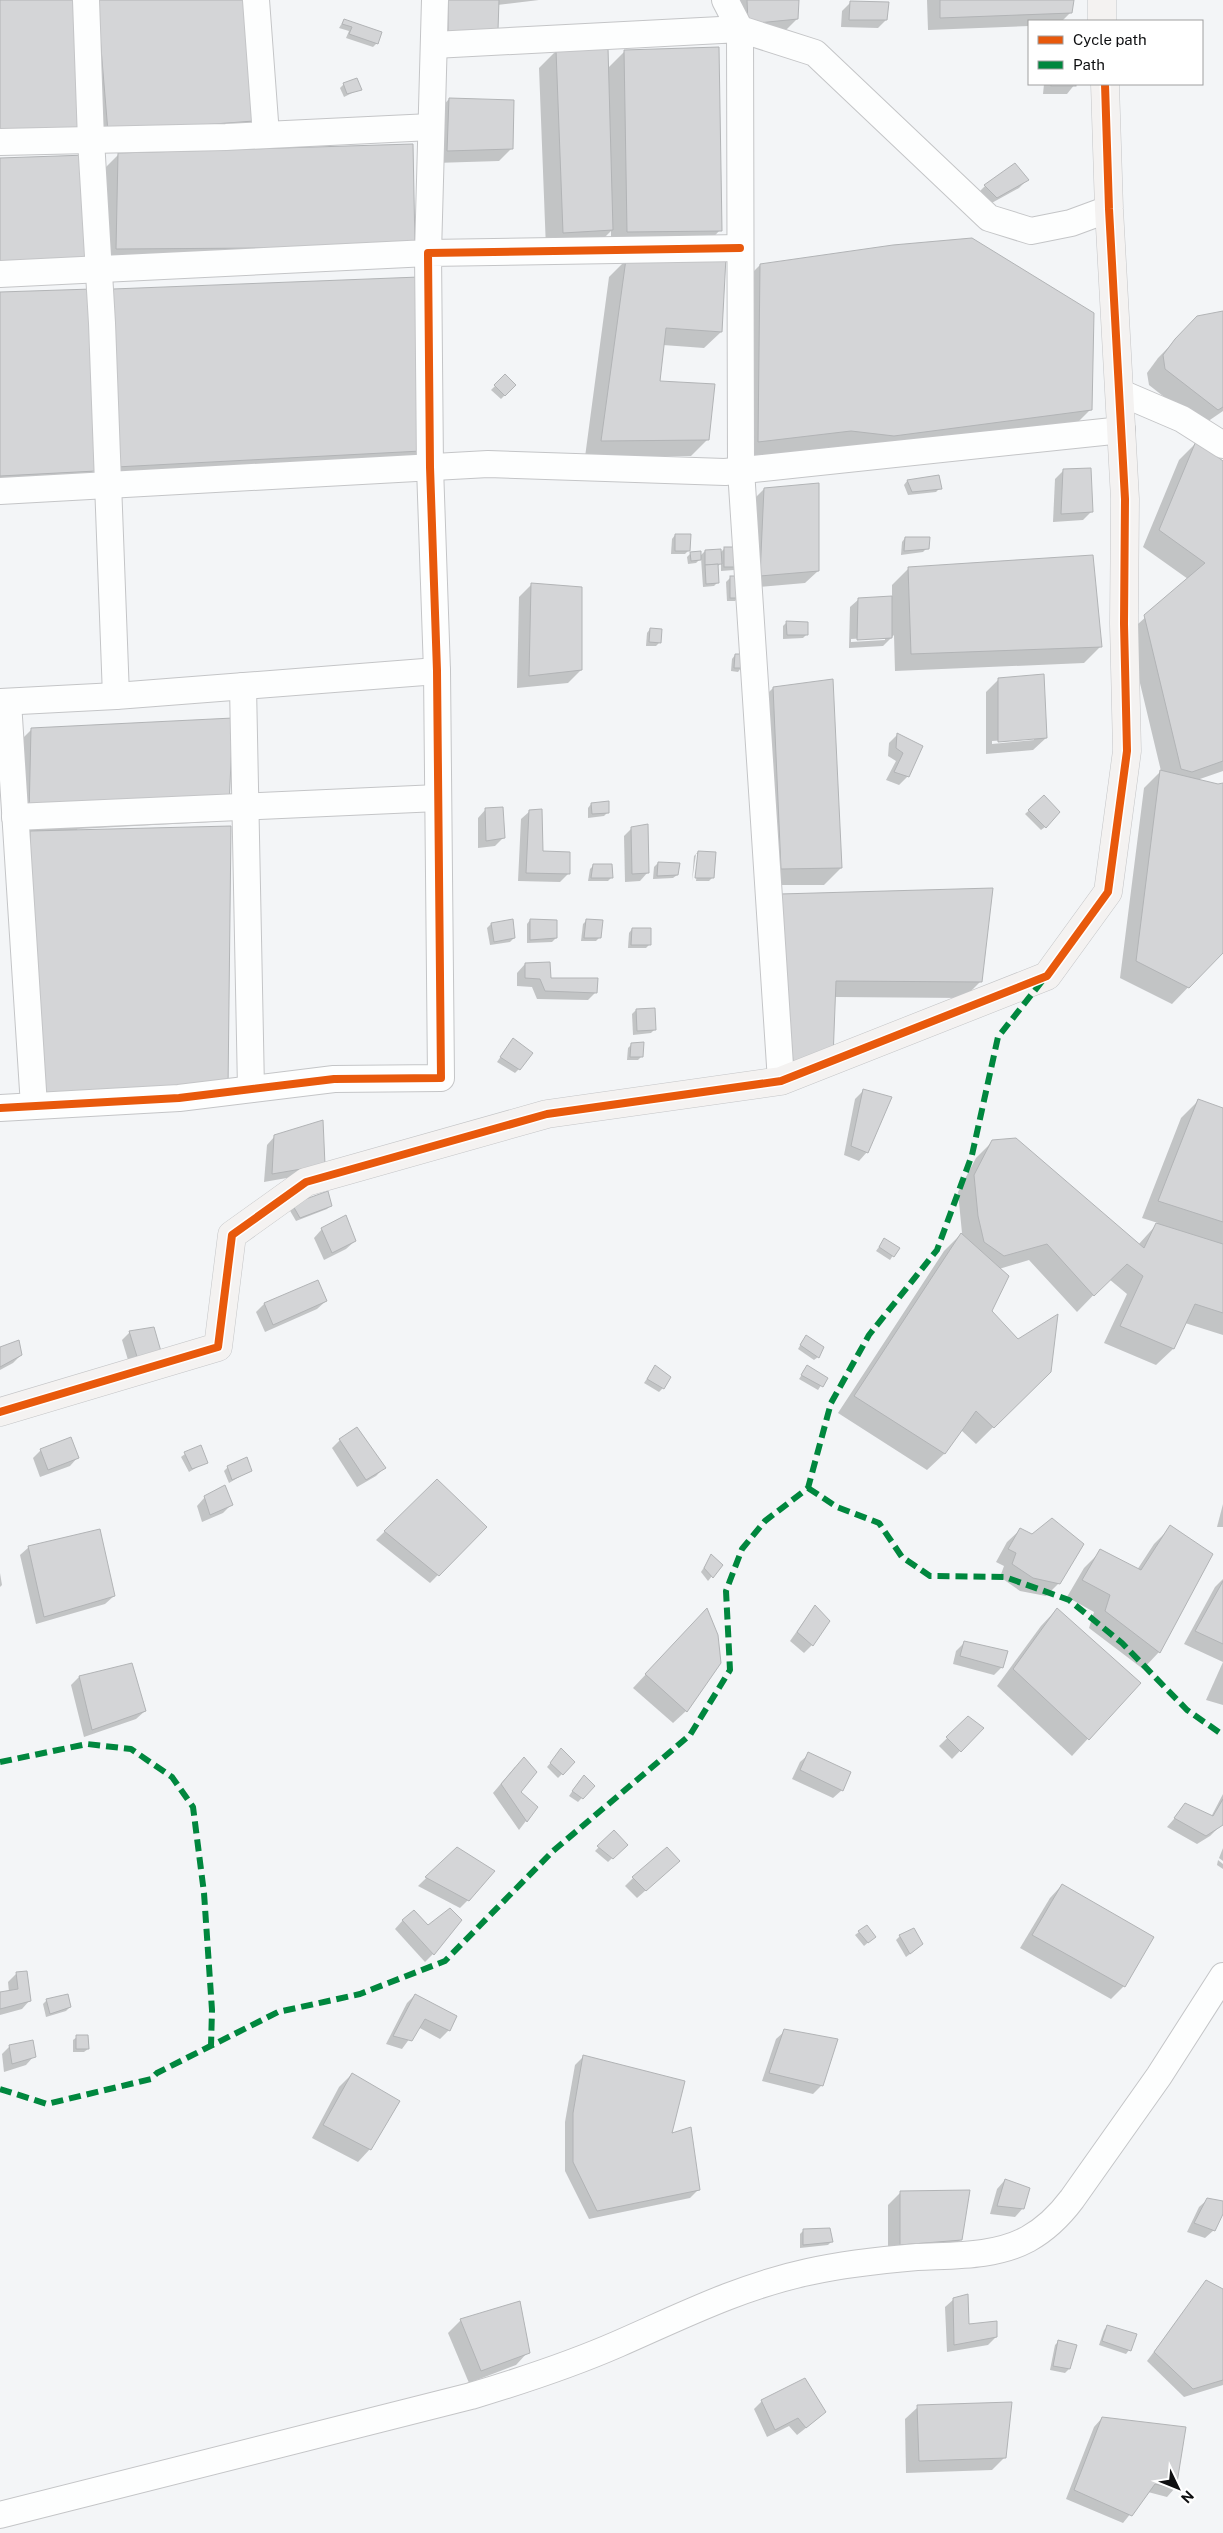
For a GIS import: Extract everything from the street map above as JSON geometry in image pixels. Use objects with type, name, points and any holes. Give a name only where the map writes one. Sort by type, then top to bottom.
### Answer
[{"type":"street","points":[[86,0],[116,696]]},
{"type":"street","points":[[256,0],[266,135]]},
{"type":"street","points":[[0,1108],[179,1098],[334,1079],[441,1078],[437,671],[430,467],[428,253],[435,0]]},
{"type":"street","points":[[725,0],[740,29],[741,470],[781,1080]]},
{"type":"street","points":[[1102,0],[1102,20]]},
{"type":"street","points":[[434,45],[740,29],[815,53],[989,218],[1032,231],[1071,223],[1109,209]]},
{"type":"street","points":[[0,1412],[218,1347],[232,1235],[306,1182],[547,1114],[781,1080],[1046,976],[1108,892],[1127,751],[1124,624],[1125,499],[1104,85]]},
{"type":"street","points":[[0,142],[266,135],[431,127]]},
{"type":"street","points":[[0,274],[428,253],[740,248]]},
{"type":"street","points":[[1119,392],[1182,419],[1223,445]]},
{"type":"street","points":[[0,491],[488,464],[725,472],[1122,430]]},
{"type":"street","points":[[34,1106],[15,817],[4,702],[116,696],[437,671]]},
{"type":"street","points":[[243,686],[251,1089]]},
{"type":"street","points":[[15,817],[438,798]]},
{"type":"street","points":[[0,2515],[472,2396],[521,2381],[602,2351],[697,2307],[764,2283],[809,2272],[855,2264],[997,2250],[1027,2239],[1060,2215],[1072,2199],[1159,2076],[1223,1976]]},
{"type":"building","points":[[0,0],[78,0],[80,130],[0,132]]},
{"type":"building","points":[[97,0],[245,0],[254,121],[108,132]]},
{"type":"building","points":[[448,0],[499,0],[498,30],[448,36]]},
{"type":"building","points":[[747,0],[799,0],[798,19],[748,24]]},
{"type":"building","points":[[940,0],[1074,0],[1072,13],[940,18]]},
{"type":"building","points":[[850,1],[889,2],[887,20],[849,20]]},
{"type":"building","points":[[344,19],[382,32],[378,44],[349,34],[352,27],[342,24]]},
{"type":"building","points":[[719,47],[722,231],[627,232],[624,50]]},
{"type":"building","points":[[608,48],[613,230],[563,233],[556,50]]},
{"type":"building","points":[[357,78],[362,90],[347,94],[343,83]]},
{"type":"building","points":[[1051,85],[1076,85],[1076,86]]},
{"type":"building","points":[[449,98],[514,100],[513,149],[447,151]]},
{"type":"building","points":[[413,144],[415,247],[116,249],[118,153]]},
{"type":"building","points":[[87,155],[86,263],[0,265],[0,158]]},
{"type":"building","points":[[1015,163],[1029,180],[997,198],[984,185]]},
{"type":"building","points":[[972,238],[1094,313],[1092,410],[894,436],[851,431],[758,442],[760,264],[893,245]]},
{"type":"building","points":[[726,257],[722,332],[666,328],[660,381],[715,384],[709,440],[601,441],[626,259]]},
{"type":"building","points":[[419,277],[421,451],[116,467],[113,289]]},
{"type":"building","points":[[92,289],[96,471],[0,476],[0,292]]},
{"type":"building","points":[[1223,311],[1223,407],[1218,410],[1165,369],[1163,355],[1197,316]]},
{"type":"building","points":[[505,374],[516,385],[505,396],[494,385]]},
{"type":"building","points":[[1196,441],[1223,461],[1223,761],[1192,772],[1181,769],[1144,615],[1205,563],[1159,530]]},
{"type":"building","points":[[1091,468],[1093,512],[1061,514],[1063,469]]},
{"type":"building","points":[[939,475],[942,489],[912,492],[907,480]]},
{"type":"building","points":[[819,483],[819,571],[760,576],[764,488]]},
{"type":"building","points":[[675,534],[691,534],[690,551],[675,551]]},
{"type":"building","points":[[905,537],[930,537],[929,549],[904,551]]},
{"type":"building","points":[[724,547],[739,547],[739,567],[724,567]]},
{"type":"building","points":[[721,549],[722,564],[705,565],[705,550]]},
{"type":"building","points":[[701,551],[701,560],[691,561],[690,552]]},
{"type":"building","points":[[1093,555],[1102,647],[911,654],[908,567]]},
{"type":"building","points":[[718,564],[719,583],[706,584],[705,565]]},
{"type":"building","points":[[730,576],[740,576],[740,598],[730,598]]},
{"type":"building","points":[[531,583],[582,587],[582,670],[529,676]]},
{"type":"building","points":[[892,596],[892,638],[857,640],[858,598]]},
{"type":"building","points":[[786,621],[808,622],[808,635],[787,635]]},
{"type":"building","points":[[650,628],[662,629],[661,643],[649,642]]},
{"type":"building","points":[[735,654],[744,654],[743,668],[734,668]]},
{"type":"building","points":[[1044,674],[1047,738],[998,742],[998,678]]},
{"type":"building","points":[[833,679],[842,868],[781,869],[773,687]]},
{"type":"building","points":[[233,718],[229,806],[29,816],[31,728]]},
{"type":"building","points":[[897,733],[923,746],[909,777],[894,772],[903,753],[896,748]]},
{"type":"building","points":[[1160,770],[1218,784],[1223,783],[1223,953],[1189,988],[1136,961]]},
{"type":"building","points":[[1044,795],[1060,812],[1046,828],[1028,810]]},
{"type":"building","points":[[609,801],[609,813],[592,814],[591,803]]},
{"type":"building","points":[[503,807],[505,838],[486,841],[485,808]]},
{"type":"building","points":[[542,809],[543,851],[570,852],[570,874],[526,873],[529,810]]},
{"type":"building","points":[[648,824],[649,873],[632,874],[631,827]]},
{"type":"building","points":[[231,826],[228,1090],[38,1100],[30,831]]},
{"type":"building","points":[[698,851],[716,852],[714,878],[695,878]]},
{"type":"building","points":[[658,862],[680,863],[678,875],[657,876]]},
{"type":"building","points":[[593,864],[612,864],[613,878],[591,878]]},
{"type":"building","points":[[993,888],[982,982],[836,981],[833,1058],[793,1063],[780,894]]},
{"type":"building","points":[[513,919],[515,938],[494,942],[491,923]]},
{"type":"building","points":[[530,919],[557,920],[557,938],[530,940]]},
{"type":"building","points":[[586,919],[603,920],[601,938],[584,938]]},
{"type":"building","points":[[632,928],[651,928],[651,945],[631,945]]},
{"type":"building","points":[[550,962],[551,978],[598,978],[597,993],[545,991],[540,979],[525,978],[525,963]]},
{"type":"building","points":[[655,1008],[656,1030],[637,1031],[636,1009]]},
{"type":"building","points":[[513,1038],[533,1053],[520,1070],[500,1057]]},
{"type":"building","points":[[644,1042],[643,1057],[630,1057],[631,1043]]},
{"type":"building","points":[[863,1089],[892,1097],[868,1153],[851,1146]]},
{"type":"building","points":[[1198,1099],[1223,1108],[1223,1222],[1158,1201]]},
{"type":"building","points":[[323,1120],[325,1165],[272,1174],[274,1135]]},
{"type":"building","points":[[1016,1138],[1144,1248],[1156,1223],[1223,1244],[1223,1313],[1195,1304],[1174,1349],[1120,1326],[1143,1276],[1127,1264],[1094,1296],[1047,1244],[1004,1256],[984,1242],[978,1216],[974,1175],[992,1140]]},
{"type":"building","points":[[328,1191],[332,1206],[300,1218],[292,1204]]},
{"type":"building","points":[[346,1215],[356,1241],[332,1253],[321,1228]]},
{"type":"building","points":[[961,1233],[1009,1276],[992,1311],[1018,1339],[1058,1314],[1051,1372],[994,1428],[976,1411],[945,1454],[854,1396]]},
{"type":"building","points":[[884,1238],[900,1248],[894,1257],[879,1247]]},
{"type":"building","points":[[318,1280],[327,1301],[273,1325],[264,1303]]},
{"type":"building","points":[[154,1327],[162,1355],[139,1363],[129,1331]]},
{"type":"building","points":[[806,1335],[824,1347],[819,1358],[800,1345]]},
{"type":"building","points":[[19,1340],[22,1355],[0,1367],[0,1347]]},
{"type":"building","points":[[655,1365],[671,1377],[664,1389],[647,1379]]},
{"type":"building","points":[[807,1365],[828,1378],[823,1387],[801,1375]]},
{"type":"building","points":[[357,1427],[386,1468],[366,1480],[339,1439]]},
{"type":"building","points":[[71,1437],[79,1458],[48,1470],[40,1449]]},
{"type":"building","points":[[201,1445],[208,1463],[192,1469],[184,1452]]},
{"type":"building","points":[[247,1457],[252,1471],[232,1480],[227,1466]]},
{"type":"building","points":[[437,1479],[487,1527],[439,1576],[384,1531]]},
{"type":"building","points":[[225,1485],[233,1505],[210,1515],[204,1496]]},
{"type":"building","points":[[1052,1518],[1084,1544],[1060,1584],[1033,1578],[1012,1564],[1016,1553],[1008,1549],[1020,1528],[1032,1534]]},
{"type":"building","points":[[1170,1525],[1213,1554],[1160,1653],[1105,1611],[1110,1595],[1082,1580],[1100,1549],[1141,1570]]},
{"type":"building","points":[[100,1529],[115,1596],[44,1617],[28,1546]]},
{"type":"building","points":[[711,1554],[723,1565],[713,1578],[704,1568]]},
{"type":"building","points":[[1223,1581],[1223,1644],[1195,1631]]},
{"type":"building","points":[[815,1605],[830,1621],[813,1646],[797,1632]]},
{"type":"building","points":[[707,1608],[718,1635],[721,1663],[687,1712],[645,1674]]},
{"type":"building","points":[[1057,1608],[1141,1683],[1089,1740],[1013,1669]]},
{"type":"building","points":[[964,1641],[1008,1651],[1003,1668],[960,1656]]},
{"type":"building","points":[[132,1663],[146,1711],[92,1730],[79,1676]]},
{"type":"building","points":[[968,1716],[984,1728],[961,1752],[946,1737]]},
{"type":"building","points":[[561,1748],[575,1762],[563,1775],[550,1763]]},
{"type":"building","points":[[808,1752],[851,1772],[843,1791],[800,1770]]},
{"type":"building","points":[[524,1757],[537,1772],[521,1792],[538,1807],[527,1822],[501,1784]]},
{"type":"building","points":[[584,1775],[595,1786],[583,1799],[572,1791]]},
{"type":"building","points":[[1223,1799],[1223,1825],[1206,1836],[1174,1818],[1185,1803],[1213,1816]]},
{"type":"building","points":[[614,1830],[628,1845],[613,1859],[597,1846]]},
{"type":"building","points":[[457,1847],[495,1871],[469,1901],[425,1877]]},
{"type":"building","points":[[667,1847],[680,1861],[646,1891],[632,1877]]},
{"type":"building","points":[[1062,1884],[1154,1937],[1125,1987],[1032,1935]]},
{"type":"building","points":[[450,1908],[462,1920],[434,1955],[402,1920],[414,1910],[428,1925]]},
{"type":"building","points":[[867,1925],[876,1937],[868,1943],[858,1931]]},
{"type":"building","points":[[914,1928],[923,1944],[910,1954],[899,1935]]},
{"type":"building","points":[[27,1971],[31,2001],[0,2009],[0,1992],[18,1989],[16,1972]]},
{"type":"building","points":[[68,1994],[71,2007],[50,2014],[46,1999]]},
{"type":"building","points":[[415,1994],[457,2016],[450,2031],[425,2019],[412,2041],[393,2036]]},
{"type":"building","points":[[784,2029],[838,2039],[823,2086],[769,2073]]},
{"type":"building","points":[[76,2035],[88,2035],[89,2049],[76,2049]]},
{"type":"building","points":[[33,2040],[36,2057],[12,2064],[9,2045]]},
{"type":"building","points":[[583,2055],[685,2081],[672,2133],[691,2127],[700,2190],[597,2211],[573,2162],[573,2113]]},
{"type":"building","points":[[352,2073],[400,2101],[371,2150],[323,2125]]},
{"type":"building","points":[[1005,2179],[1030,2188],[1024,2209],[997,2206]]},
{"type":"building","points":[[970,2190],[962,2240],[900,2245],[900,2191]]},
{"type":"building","points":[[1207,2198],[1223,2201],[1223,2214],[1215,2231],[1194,2223]]},
{"type":"building","points":[[830,2228],[833,2242],[803,2245],[803,2229]]},
{"type":"building","points":[[1206,2280],[1223,2289],[1223,2380],[1193,2389],[1154,2352]]},
{"type":"building","points":[[968,2294],[969,2324],[997,2321],[997,2337],[954,2345],[953,2298]]},
{"type":"building","points":[[520,2301],[530,2353],[481,2371],[460,2319]]},
{"type":"building","points":[[1107,2325],[1137,2334],[1131,2351],[1102,2341]]},
{"type":"building","points":[[1058,2340],[1077,2345],[1070,2369],[1053,2366]]},
{"type":"building","points":[[805,2378],[826,2412],[806,2428],[798,2418],[775,2430],[761,2400]]},
{"type":"building","points":[[1012,2402],[1006,2458],[919,2461],[917,2405]]},
{"type":"building","points":[[1102,2417],[1186,2427],[1176,2489],[1155,2484],[1132,2516],[1074,2490]]},
{"type":"marked path","points":[[0,2089],[47,2104],[151,2079],[157,2073],[278,2012],[360,1994],[445,1961],[553,1851],[690,1735],[730,1670],[726,1591],[742,1549],[765,1521],[808,1488],[831,1403],[869,1335],[937,1250],[972,1155],[998,1037],[1043,980]]},
{"type":"marked path","points":[[808,1488],[837,1507],[879,1523],[902,1557],[930,1576],[1005,1577],[1069,1600],[1122,1643],[1187,1710],[1223,1735]]},
{"type":"marked path","points":[[0,1762],[87,1744],[131,1749],[172,1777],[193,1807],[204,1893],[212,2010],[211,2046]]},
{"type":"cycle path","points":[[0,1412],[218,1347],[232,1235],[306,1182],[547,1114],[781,1081],[1047,976],[1108,892],[1127,751],[1124,624],[1125,499],[1109,209],[1105,85]]},
{"type":"cycle path","points":[[0,1108],[179,1098],[334,1079],[441,1078],[437,671],[430,467],[428,253],[740,248]]}]
